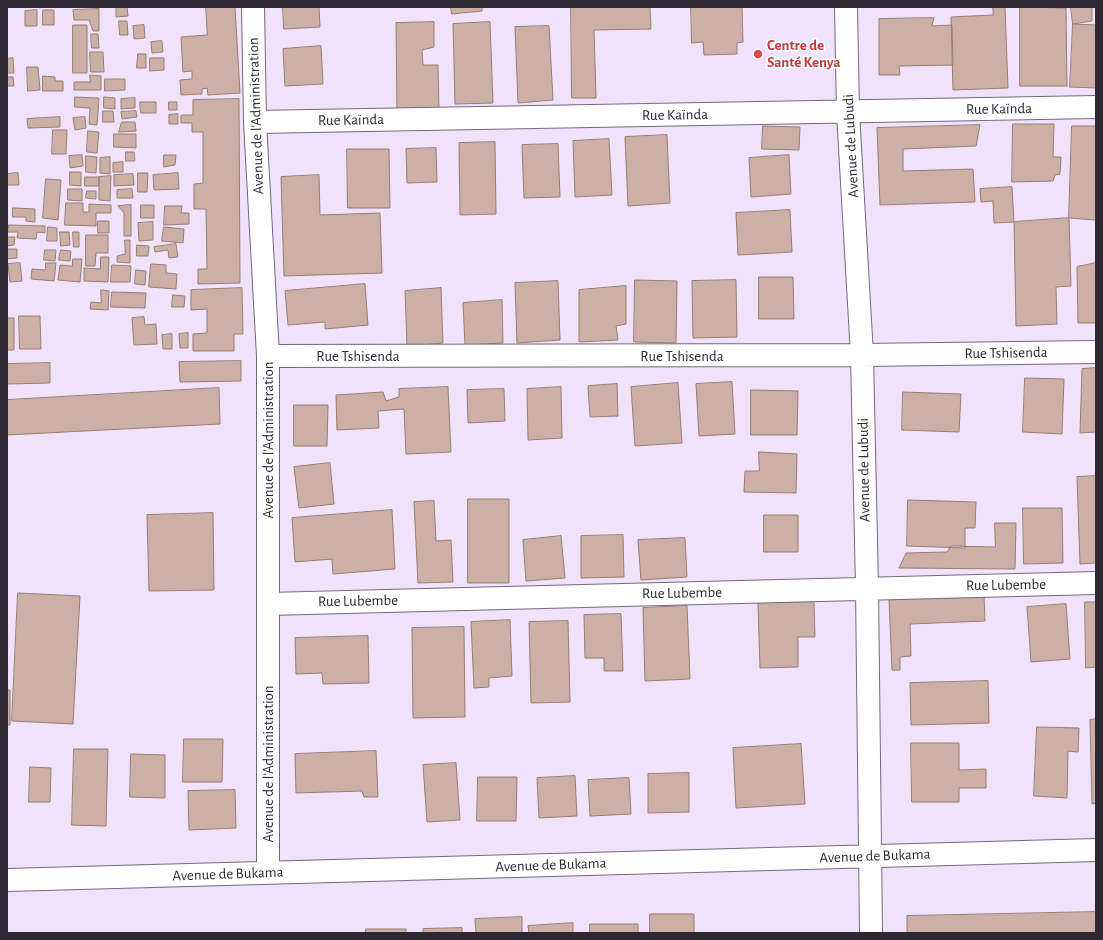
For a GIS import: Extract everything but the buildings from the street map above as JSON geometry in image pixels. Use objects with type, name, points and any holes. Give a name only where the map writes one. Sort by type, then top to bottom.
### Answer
[{"type":"street","name":"Avenue de l'Administration","points":[[253,7],[254,122],[268,356],[268,873]]},
{"type":"street","name":"Avenue de Lubudi","points":[[846,7],[848,113],[862,356],[867,588],[871,933]]},
{"type":"street","name":"Rue Kaïnda","points":[[254,122],[848,113],[1096,107]]},
{"type":"street","name":"Rue Tshisenda","points":[[268,356],[862,356],[1096,352]]},
{"type":"street","name":"Rue Lubembe","points":[[268,604],[1096,583]]},
{"type":"street","name":"Avenue de Bukama","points":[[7,880],[1096,850]]},
{"type":"place","name":"Centre de Santé Kenya","points":[[758,54]]}]
